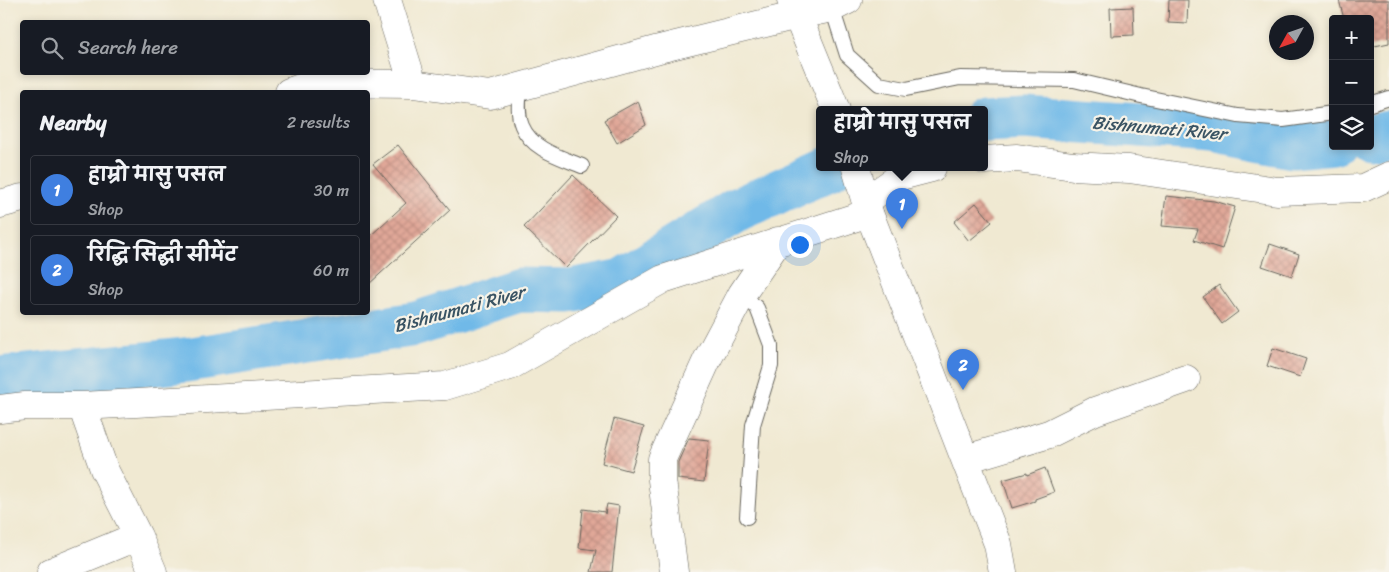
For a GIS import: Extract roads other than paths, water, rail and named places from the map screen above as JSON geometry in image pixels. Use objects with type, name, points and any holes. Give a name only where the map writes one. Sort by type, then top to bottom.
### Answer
[{"type":"street","points":[[388,0],[413,84]]},
{"type":"street","points":[[295,90],[315,83],[413,84],[490,95],[659,50],[795,8],[840,4]]},
{"type":"street","points":[[795,8],[833,104]]},
{"type":"street","points":[[988,160],[1017,158],[1073,166],[1129,169],[1277,191],[1362,188],[1389,176]]},
{"type":"street","points":[[0,409],[26,406],[82,406],[445,386],[510,366],[663,279],[778,241],[863,190],[920,171]]},
{"type":"street","points":[[863,190],[998,544],[1003,572]]},
{"type":"street","points":[[0,204],[20,199]]},
{"type":"street","points":[[674,572],[662,480],[662,459],[706,360],[742,294],[778,241]]},
{"type":"street","points":[[966,460],[1049,434],[1095,411],[1186,379]]},
{"type":"street","points":[[82,406],[104,469],[138,536],[153,572]]},
{"type":"street","points":[[51,572],[138,536]]},
{"type":"lane","points":[[840,4],[847,56],[879,84],[906,89],[960,78],[1074,80],[1238,116],[1283,120],[1329,114]]},
{"type":"lane","points":[[520,87],[519,107],[522,126],[534,142],[549,153],[582,166]]},
{"type":"lane","points":[[1374,103],[1389,98]]},
{"type":"lane","points":[[742,294],[757,308],[771,345],[771,366],[753,425],[747,517]]},
{"type":"waterway","name":"Bishnumati River","points":[[988,119],[1024,117],[1212,130],[1292,146],[1329,142]]},
{"type":"waterway","name":"Bishnumati River","points":[[1374,136],[1389,133]]},
{"type":"waterway","name":"Bishnumati River","points":[[0,379],[186,360],[416,324],[519,290],[570,291],[622,281],[737,210],[824,171]]},
{"type":"place","name":"हाम्रो मासु पसल","points":[[902,229]]},
{"type":"place","name":"रिद्धि सिद्धी सीमेंट","points":[[963,390]]}]
